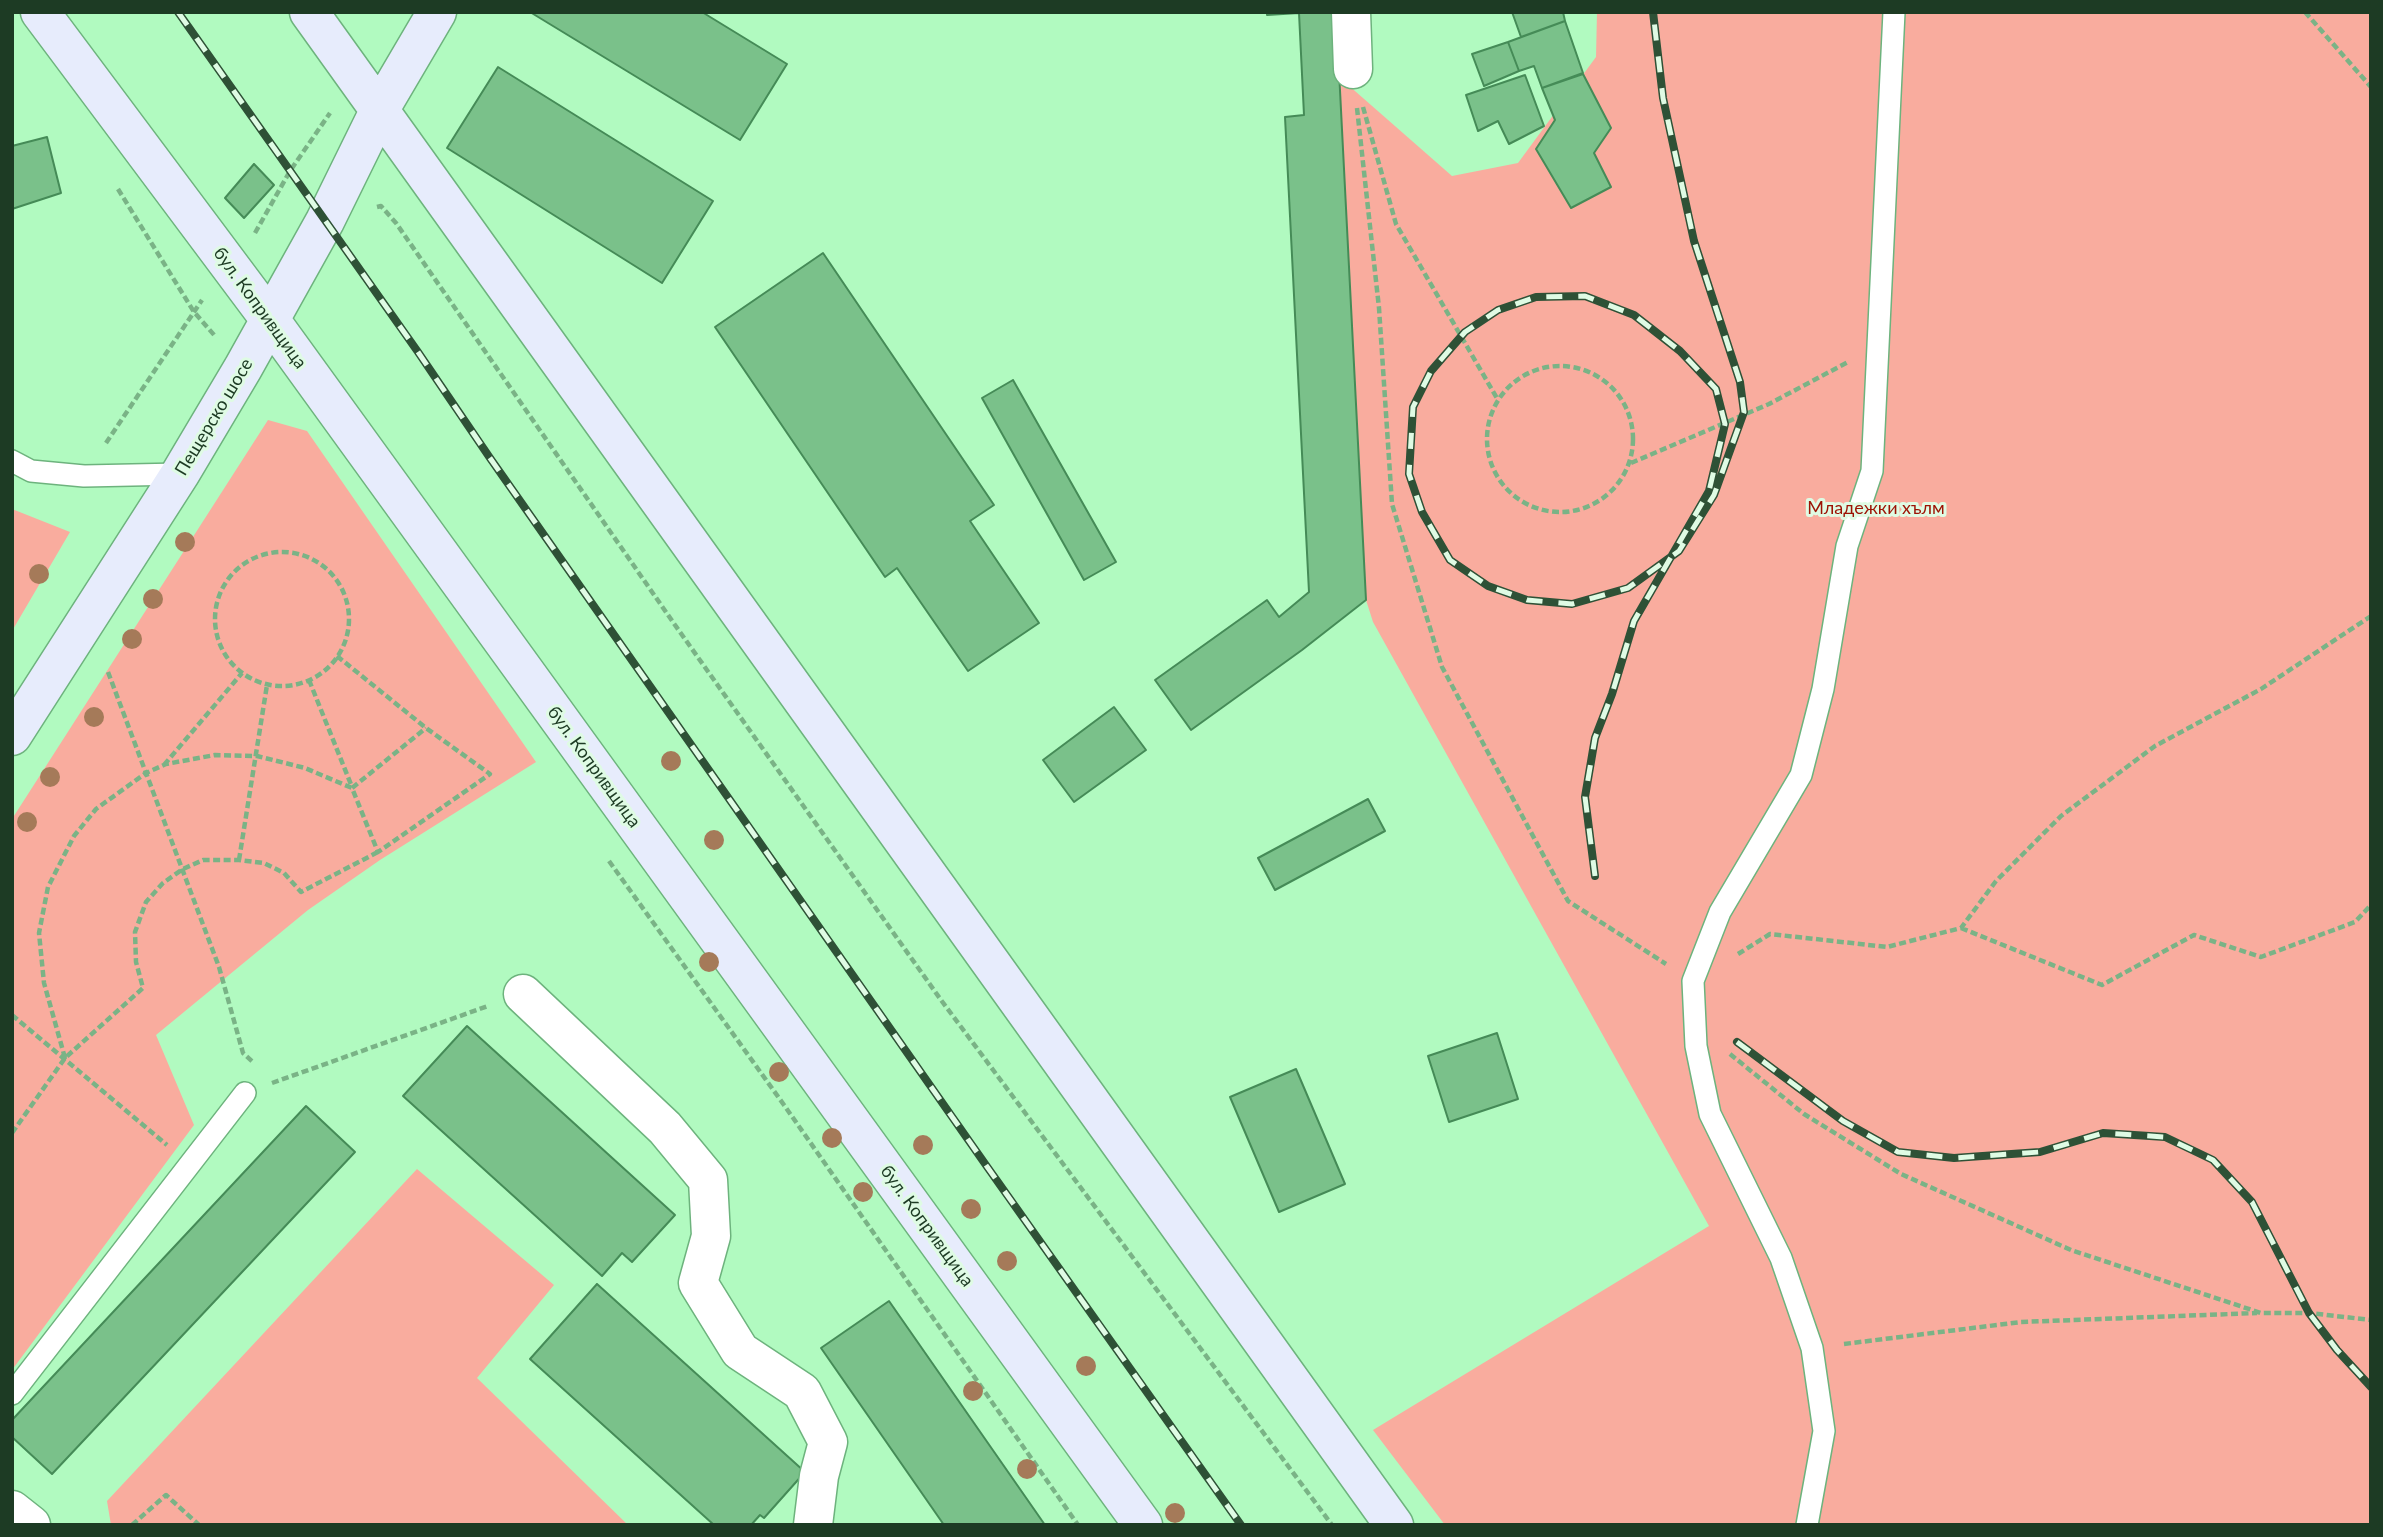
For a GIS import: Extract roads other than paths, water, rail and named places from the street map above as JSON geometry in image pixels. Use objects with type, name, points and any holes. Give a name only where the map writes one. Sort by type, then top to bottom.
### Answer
[{"type":"main road","name":"бул. Копривщица","points":[[40,12],[271,321],[1143,1525]]},
{"type":"main road","points":[[309,12],[1395,1525]]},
{"type":"main road","name":"Пещерско шосе","points":[[18,715],[180,474],[271,321],[325,221],[380,109],[437,12]]},
{"type":"street","points":[[1351,12],[1353,69]]},
{"type":"street","points":[[523,994],[665,1128],[708,1180],[711,1236],[698,1283],[740,1351],[802,1392],[828,1442],[819,1476],[813,1525]]},
{"type":"street","points":[[12,1510],[31,1525]]},
{"type":"lane","points":[[1807,1525],[1824,1431],[1812,1348],[1781,1258],[1710,1114],[1696,1046],[1693,982],[1720,912],[1801,775],[1822,689],[1847,546],[1872,471],[1894,12]]},
{"type":"lane","points":[[12,461],[31,471],[85,476],[180,474]]},
{"type":"lane","points":[[12,1394],[244,1093]]},
{"type":"railway","points":[[178,12],[1241,1525]]},
{"type":"railway","points":[[1595,876],[1585,797],[1595,738],[1612,694],[1634,621],[1675,550],[1709,491],[1725,424],[1716,389],[1680,351],[1634,315],[1585,296],[1536,297],[1498,310],[1465,332],[1431,371],[1413,407],[1409,474],[1422,512],[1450,560],[1488,586],[1527,600],[1572,604],[1628,588],[1679,551],[1714,495],[1744,412],[1740,382],[1694,241],[1663,98],[1653,12]]},
{"type":"railway","points":[[1737,1042],[1843,1121],[1898,1152],[1954,1158],[2040,1152],[2103,1133],[2165,1137],[2213,1160],[2252,1202],[2309,1313],[2337,1350],[2371,1387]]},
{"type":"park label","name":"Младежки хълм","points":[[1876,508]]}]
